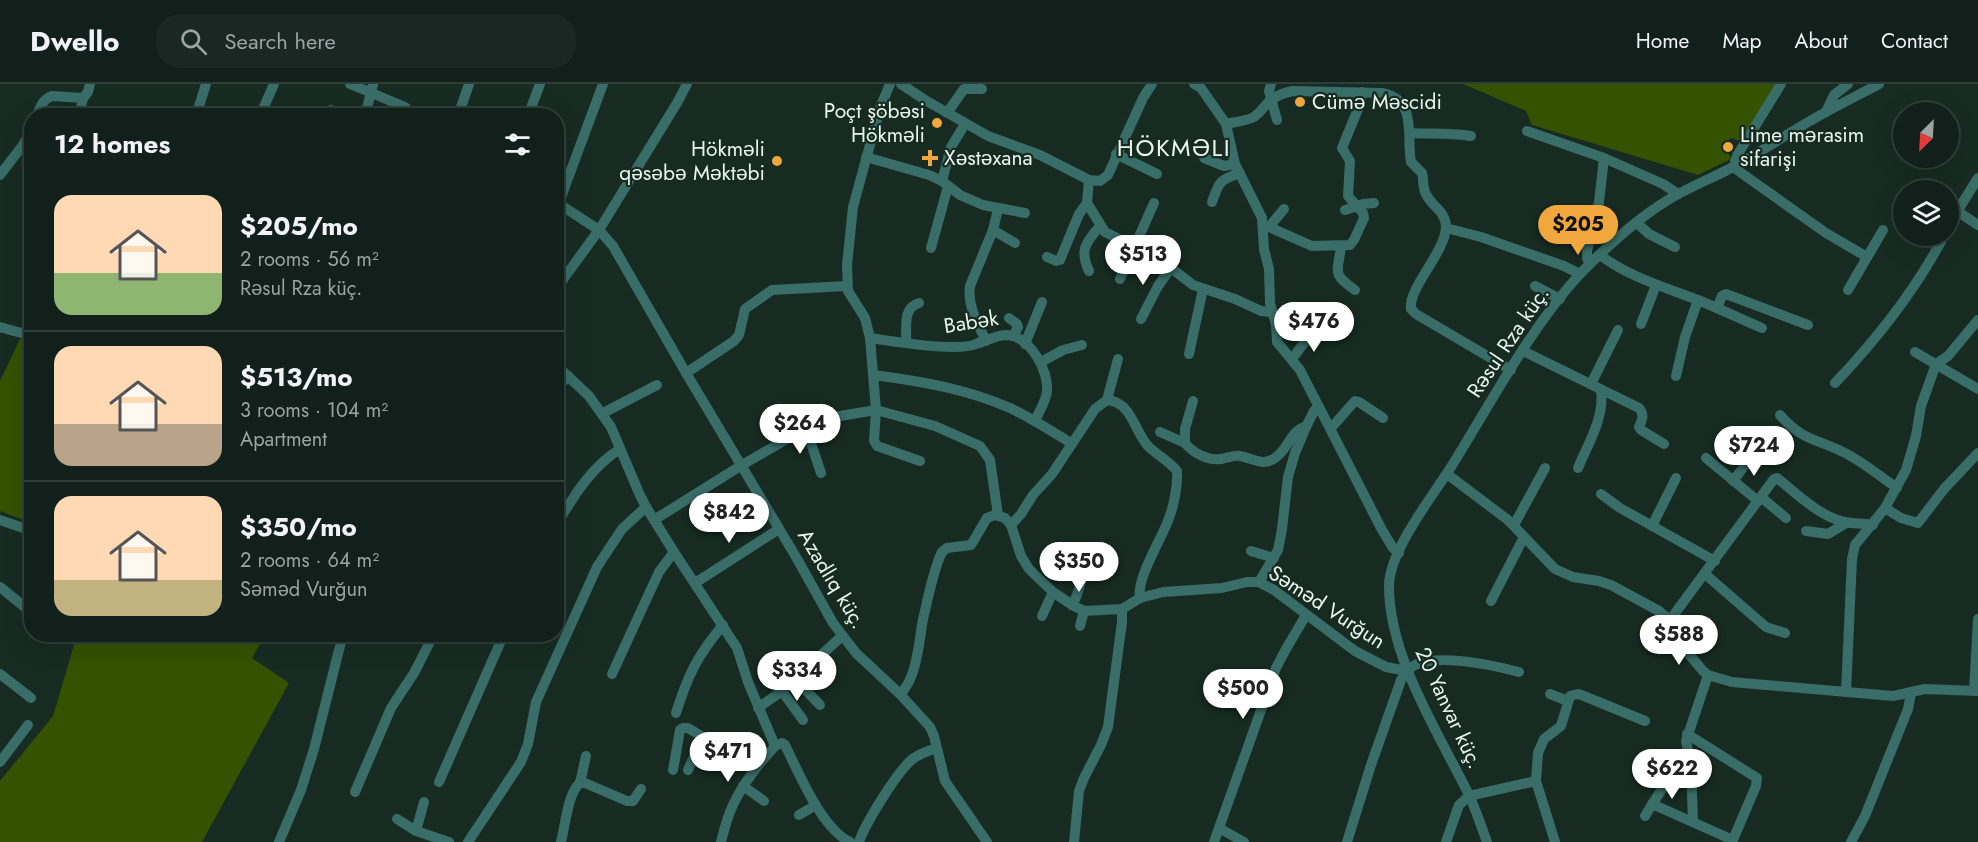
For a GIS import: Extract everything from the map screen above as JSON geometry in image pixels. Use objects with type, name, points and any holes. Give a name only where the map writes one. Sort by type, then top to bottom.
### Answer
[{"type":"street","points":[[80,108],[82,98],[88,92],[90,84]]},
{"type":"street","points":[[198,108],[206,84]]},
{"type":"street","points":[[264,108],[274,84]]},
{"type":"street","points":[[350,84],[372,89],[406,108]]},
{"type":"street","points":[[461,108],[469,84]]},
{"type":"street","points":[[531,108],[540,84]]},
{"type":"street","points":[[564,190],[603,84]]},
{"type":"street","points":[[564,278],[599,230],[678,103],[687,84]]},
{"type":"street","points":[[890,84],[880,108],[853,207],[847,286],[851,298],[866,318],[870,338],[876,410],[874,441],[877,446],[920,461]]},
{"type":"street","points":[[901,84],[988,136],[1040,155],[1095,180],[1108,175],[1149,85]]},
{"type":"street","points":[[1271,84],[1269,91],[1277,120]]},
{"type":"street","points":[[1395,97],[1397,84]]},
{"type":"street","points":[[1781,84],[1738,154],[1735,166],[1741,174],[1826,233],[1867,257]]},
{"type":"street","points":[[1826,112],[1834,94],[1848,84]]},
{"type":"street","name":"Rəsul Rza küç.","points":[[1399,553],[1418,518],[1523,351],[1560,299],[1590,264],[1637,223],[1678,194],[1735,166],[1826,112],[1879,84]]},
{"type":"street","points":[[1200,85],[1226,124],[1237,168],[1266,227],[1264,249],[1269,269],[1269,296],[1271,312],[1276,325],[1277,342],[1300,370],[1382,530],[1393,548],[1399,553]]},
{"type":"street","points":[[367,108],[372,89]]},
{"type":"street","points":[[947,113],[964,89],[982,89]]},
{"type":"street","points":[[1226,124],[1253,117],[1272,99],[1293,91],[1382,93],[1395,97],[1405,105],[1410,133],[1411,162],[1422,173],[1427,197],[1442,214],[1446,228],[1441,244],[1412,298],[1411,309],[1511,370]]},
{"type":"street","points":[[1266,227],[1312,246],[1350,245],[1354,240],[1364,213],[1348,196],[1350,161],[1343,152],[1342,144],[1358,109],[1362,92]]},
{"type":"street","points":[[40,108],[43,102],[52,96],[82,98]]},
{"type":"street","points":[[931,248],[951,147],[965,124]]},
{"type":"street","points":[[1527,130],[1604,158],[1663,184],[1678,194]]},
{"type":"street","points":[[1410,133],[1436,135],[1450,133],[1472,136]]},
{"type":"street","points":[[0,176],[24,149]]},
{"type":"street","points":[[1116,154],[1157,174]]},
{"type":"street","points":[[866,158],[930,175],[960,195],[982,205],[1025,213]]},
{"type":"street","points":[[1204,158],[1224,166],[1237,168]]},
{"type":"street","points":[[1590,264],[1587,251],[1599,202],[1604,158]]},
{"type":"street","points":[[1212,202],[1218,184],[1237,168]]},
{"type":"street","points":[[1959,208],[1978,178]]},
{"type":"street","points":[[1047,257],[1056,261],[1060,260],[1079,214],[1087,203],[1095,180]]},
{"type":"street","points":[[1087,203],[1105,231],[1162,261],[1192,285],[1236,299],[1261,311],[1271,312]]},
{"type":"street","points":[[1120,279],[1154,203]]},
{"type":"street","points":[[1345,210],[1374,203]]},
{"type":"street","points":[[986,341],[970,303],[969,294],[970,286],[993,230],[998,209]]},
{"type":"street","points":[[1266,227],[1284,209]]},
{"type":"street","name":"Azadlıq küç.","points":[[564,210],[599,230],[613,246],[842,636],[868,666],[900,694],[930,727],[945,781],[987,842]]},
{"type":"street","points":[[1959,212],[1978,225]]},
{"type":"street","points":[[1637,223],[1649,234],[1674,247]]},
{"type":"street","points":[[1089,271],[1084,261],[1084,251],[1100,226]]},
{"type":"street","points":[[1446,228],[1564,266],[1580,274]]},
{"type":"street","points":[[993,230],[1016,243]]},
{"type":"street","points":[[1848,290],[1883,230]]},
{"type":"street","points":[[1341,246],[1338,275],[1341,280],[1356,290]]},
{"type":"street","points":[[1835,383],[1865,352],[1920,276],[1938,246]]},
{"type":"street","points":[[1600,255],[1613,265],[1656,285],[1698,300],[1762,328]]},
{"type":"street","points":[[1141,319],[1158,286],[1170,269]]},
{"type":"street","points":[[1641,324],[1656,285]]},
{"type":"street","points":[[686,373],[740,335],[745,309],[772,290],[847,286]]},
{"type":"street","points":[[1535,286],[1560,299]]},
{"type":"street","points":[[1189,354],[1203,289]]},
{"type":"street","points":[[1717,308],[1722,296],[1726,294],[1808,325]]},
{"type":"street","points":[[1676,376],[1685,337],[1698,300]]},
{"type":"street","points":[[1025,344],[1042,302]]},
{"type":"street","points":[[906,343],[907,310],[919,303]]},
{"type":"street","points":[[1009,318],[1018,327],[1013,336]]},
{"type":"street","points":[[1846,692],[1852,559],[1856,545],[1873,525],[1897,488],[1912,452],[1921,406],[1936,364],[1948,356],[1978,320]]},
{"type":"street","points":[[0,327],[24,334]]},
{"type":"street","points":[[1578,468],[1598,418],[1602,401],[1596,387],[1618,330]]},
{"type":"street","points":[[1292,359],[1313,331]]},
{"type":"street","name":"Babək","points":[[870,338],[933,347],[963,347],[997,336],[1013,336],[1025,344],[1041,362],[1047,382],[1047,393],[1035,421]]},
{"type":"street","points":[[1041,362],[1063,350],[1082,345]]},
{"type":"street","points":[[1523,351],[1639,408],[1643,416],[1639,427],[1641,430],[1664,444]]},
{"type":"street","points":[[1915,352],[1978,389]]},
{"type":"street","points":[[1107,400],[1118,360]]},
{"type":"street","points":[[564,372],[603,413],[646,507],[737,648],[758,708],[775,746]]},
{"type":"street","points":[[873,375],[920,381],[974,395],[1008,407],[1071,443]]},
{"type":"street","points":[[564,380],[568,376]]},
{"type":"street","points":[[603,413],[657,385]]},
{"type":"street","points":[[900,694],[905,689],[912,673],[924,617],[942,552],[947,548],[971,544],[987,518],[998,515],[1005,518],[1011,525],[1052,474],[1095,409],[1107,400],[1114,400],[1128,410],[1143,440],[1177,471],[1170,516],[1139,585],[1140,598]]},
{"type":"street","points":[[1185,442],[1185,429],[1193,401]]},
{"type":"street","points":[[1331,428],[1355,401],[1383,418]]},
{"type":"street","points":[[1258,582],[1274,558],[1280,542],[1290,451],[1296,430],[1306,427],[1314,411],[1319,407]]},
{"type":"street","points":[[654,519],[806,428],[834,417],[876,410],[935,426],[980,446],[990,460],[998,515]]},
{"type":"street","points":[[1780,415],[1796,431],[1848,454],[1897,488]]},
{"type":"street","points":[[806,428],[821,473]]},
{"type":"street","points":[[1160,432],[1185,442],[1203,457],[1215,460],[1236,456],[1267,462],[1290,451]]},
{"type":"street","points":[[564,512],[595,469],[620,449]]},
{"type":"street","points":[[1885,508],[1901,518],[1918,523],[1944,489],[1978,453]]},
{"type":"street","points":[[1733,481],[1752,456]]},
{"type":"street","points":[[1706,459],[1786,518]]},
{"type":"street","points":[[1514,525],[1545,468]]},
{"type":"street","points":[[1447,474],[1514,525],[1546,561],[1563,574],[1611,585],[1659,611],[1670,620],[1696,665],[1708,675],[1732,682],[1893,696],[1934,689],[1976,691],[1978,619]]},
{"type":"street","points":[[1653,526],[1676,478]]},
{"type":"street","points":[[1670,620],[1776,478],[1804,501],[1821,511],[1846,523],[1873,525]]},
{"type":"street","points":[[1601,494],[1620,508],[1715,561]]},
{"type":"street","points":[[564,640],[597,567],[622,529],[646,507]]},
{"type":"street","points":[[0,520],[24,528]]},
{"type":"street","points":[[1806,531],[1828,534],[1846,523]]},
{"type":"street","name":"Səməd Vurğun","points":[[1011,525],[1018,549],[1036,577],[1053,592],[1084,611],[1122,609],[1140,598],[1163,592],[1221,588],[1246,582],[1258,582],[1274,590],[1343,642],[1377,663],[1393,670],[1407,670]]},
{"type":"street","points":[[695,584],[779,529]]},
{"type":"street","points":[[1491,601],[1524,537]]},
{"type":"street","points":[[1072,605],[1076,599],[1086,548]]},
{"type":"street","points":[[1251,551],[1274,558]]},
{"type":"street","points":[[612,674],[659,572],[674,552]]},
{"type":"street","name":"20 Yanvar küç.","points":[[1399,553],[1390,575],[1390,597],[1395,629],[1407,670],[1469,796],[1487,842]]},
{"type":"street","points":[[1705,574],[1766,627],[1785,633]]},
{"type":"street","points":[[0,587],[24,606]]},
{"type":"street","points":[[1042,616],[1053,592]]},
{"type":"street","points":[[1074,842],[1076,810],[1082,784],[1108,727],[1122,609]]},
{"type":"street","points":[[1080,626],[1084,611]]},
{"type":"street","points":[[1214,842],[1276,668],[1306,615]]},
{"type":"street","points":[[676,713],[696,661],[723,625]]},
{"type":"street","points":[[758,708],[782,691],[842,636]]},
{"type":"street","points":[[279,842],[312,758],[341,642]]},
{"type":"street","points":[[355,792],[391,708],[420,663],[430,642]]},
{"type":"street","points":[[439,782],[500,642]]},
{"type":"street","points":[[468,842],[521,762],[528,744],[536,702],[563,642]]},
{"type":"street","points":[[1347,842],[1374,754],[1401,680],[1407,670],[1416,664],[1429,661],[1452,660],[1489,664],[1520,672]]},
{"type":"street","points":[[0,674],[31,698]]},
{"type":"street","points":[[1694,821],[1691,766],[1686,741],[1708,675]]},
{"type":"street","points":[[795,679],[820,705]]},
{"type":"street","points":[[782,691],[803,720]]},
{"type":"street","points":[[1851,842],[1878,784],[1908,709],[1911,693]]},
{"type":"street","points":[[1550,694],[1568,701]]},
{"type":"street","points":[[1555,842],[1536,781],[1538,748],[1544,739],[1561,726],[1570,696],[1578,694],[1644,721]]},
{"type":"street","points":[[0,760],[28,725]]},
{"type":"street","points":[[672,770],[682,728],[688,728],[755,769]]},
{"type":"street","points":[[1652,804],[1694,821],[1732,841],[1756,786],[1757,778],[1687,734]]},
{"type":"street","points":[[688,770],[703,737]]},
{"type":"street","points":[[721,842],[729,812],[743,786],[775,746],[782,743],[816,805],[837,833],[850,842]]},
{"type":"street","points":[[859,842],[872,815],[905,766],[913,758],[936,748]]},
{"type":"street","points":[[561,842],[570,802],[575,787],[580,783],[586,756]]},
{"type":"street","points":[[1645,816],[1675,768]]},
{"type":"street","points":[[1446,842],[1459,805],[1469,796],[1536,781]]},
{"type":"street","points":[[580,783],[627,801],[633,801],[640,789]]},
{"type":"street","points":[[743,786],[764,801]]},
{"type":"street","points":[[416,831],[424,802]]},
{"type":"street","points":[[799,815],[816,805]]},
{"type":"street","points":[[397,819],[416,831],[449,842]]},
{"type":"street","points":[[1219,828],[1244,842]]},
{"type":"green space","points":[[1463,84],[1776,84],[1741,141],[1731,138],[1722,147],[1731,157],[1729,160],[1698,175],[1532,125],[1526,111]]},
{"type":"green space","points":[[20,339],[24,340],[24,520],[0,511],[0,381]]},
{"type":"green space","points":[[75,642],[261,642],[252,658],[289,683],[202,842],[0,842],[0,781],[53,716]]},
{"type":"place","name":"Cümə Məscidi","points":[[1300,102]]},
{"type":"place","name":"Poçt şöbəsi Hökməli","points":[[937,123]]},
{"type":"place","name":"Lime mərasim sifarişi","points":[[1728,147]]},
{"type":"place","name":"Xəstəxana","points":[[930,158]]},
{"type":"place","name":"Hökməli qəsəbə Məktəbi","points":[[777,161]]},
{"type":"district","name":"HÖKMƏLI","points":[[1174,147]]}]
